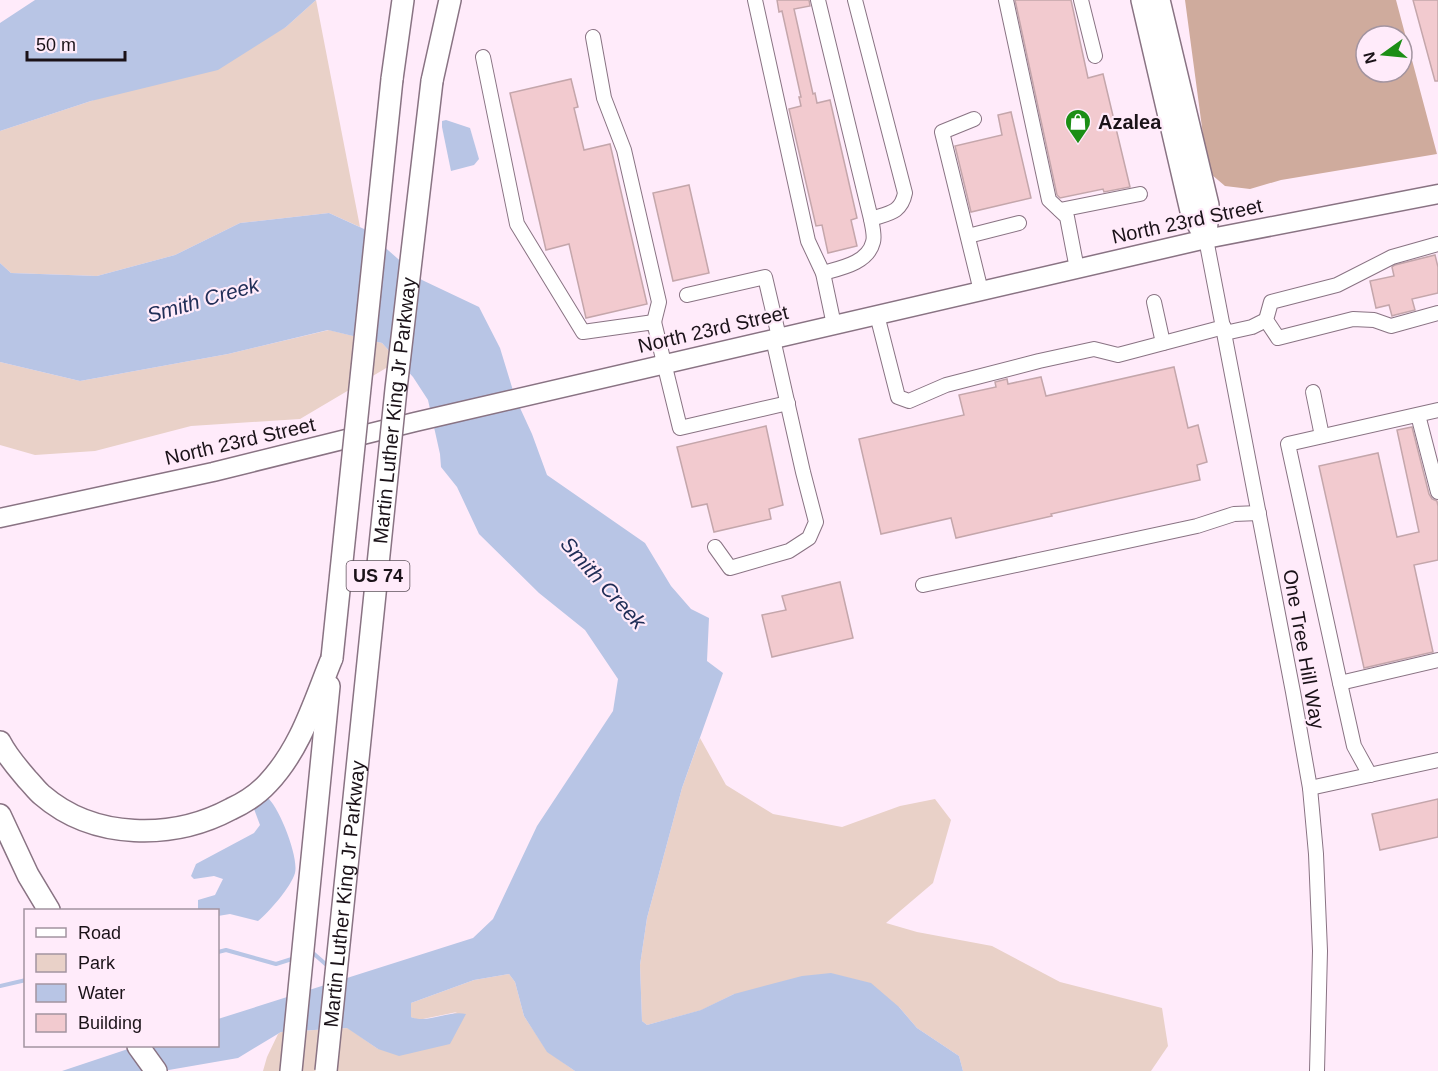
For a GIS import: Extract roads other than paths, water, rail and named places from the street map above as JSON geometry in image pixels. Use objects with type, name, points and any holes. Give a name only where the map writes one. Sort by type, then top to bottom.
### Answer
[{"type":"highway","name":"Martin Luther King Jr Parkway","points":[[291,1071],[392,79],[403,0]]},
{"type":"highway","name":"Martin Luther King Jr Parkway","points":[[326,1071],[396,389],[432,81],[439,0]]},
{"type":"highway","points":[[432,81],[450,0]]},
{"type":"highway","points":[[1142,0],[1191,211],[1206,239]]},
{"type":"highway","points":[[1159,0],[1208,205],[1206,239]]},
{"type":"highway","points":[[0,742],[4,752],[42,795],[67,812],[118,829],[149,832],[177,829],[211,820],[243,803],[267,785],[288,759],[305,727],[332,658]]},
{"type":"highway","points":[[0,815],[28,875],[48,909]]},
{"type":"highway","points":[[139,1047],[156,1071]]},
{"type":"main road","name":"North 23rd Street","points":[[0,518],[213,472],[540,392],[1206,239],[1438,194]]},
{"type":"street","points":[[755,0],[808,241],[823,273],[834,325]]},
{"type":"street","points":[[818,0],[872,219],[874,242],[864,258],[823,273]]},
{"type":"street","points":[[855,0],[905,193],[902,204],[895,210],[872,219]]},
{"type":"street","points":[[1006,0],[1049,200],[1067,217],[1077,269]]},
{"type":"street","points":[[1081,0],[1095,56]]},
{"type":"street","points":[[593,37],[604,98],[624,150],[659,302],[654,322],[681,428],[788,403]]},
{"type":"street","points":[[483,57],[517,224],[583,332],[654,322]]},
{"type":"street","points":[[974,119],[942,132],[981,291]]},
{"type":"street","points":[[1060,210],[1140,194]]},
{"type":"street","points":[[968,236],[1019,223]]},
{"type":"street","name":"One Tree Hill Way","points":[[1206,239],[1310,789],[1316,854],[1320,951],[1317,1071]]},
{"type":"street","points":[[1438,244],[1392,257],[1337,285],[1271,302],[1266,321],[1278,338],[1353,319],[1374,320],[1391,326],[1438,313]]},
{"type":"street","points":[[687,295],[765,277],[788,403],[816,522],[809,538],[789,551],[730,568],[715,547]]},
{"type":"street","points":[[1154,302],[1163,343]]},
{"type":"street","points":[[877,315],[898,397],[909,401],[946,385],[1039,361],[1094,349],[1118,355],[1224,330],[1252,327],[1266,321]]},
{"type":"street","points":[[1313,392],[1322,436]]},
{"type":"street","points":[[1370,775],[1354,746],[1288,444],[1438,411]]},
{"type":"street","points":[[1418,415],[1438,492]]},
{"type":"street","points":[[923,585],[1197,526],[1234,514],[1259,513]]},
{"type":"street","points":[[1340,682],[1438,660]]},
{"type":"street","points":[[1310,789],[1438,760]]},
{"type":"water","points":[[35,0],[316,0],[286,27],[218,70],[91,101],[0,131],[0,23]]},
{"type":"water","points":[[446,120],[470,128],[479,159],[474,165],[451,171],[442,127],[442,121]]},
{"type":"water","name":"Smith Creek","points":[[329,213],[364,229],[422,280],[479,307],[500,348],[515,397],[547,475],[645,543],[671,586],[691,609],[709,618],[707,661],[723,673],[682,788],[647,918],[640,965],[642,1021],[647,1025],[701,1010],[734,994],[802,976],[831,973],[871,983],[899,1007],[917,1028],[959,1056],[963,1071],[575,1071],[547,1052],[524,1016],[515,982],[509,974],[474,980],[411,1003],[411,1017],[418,1019],[466,1014],[450,1044],[399,1056],[378,1049],[347,1028],[281,1032],[238,1058],[163,1071],[62,1071],[134,1047],[219,1047],[219,1019],[473,938],[493,919],[537,826],[613,711],[618,679],[585,630],[539,593],[479,534],[457,487],[441,467],[428,400],[413,377],[382,343],[328,330],[228,354],[80,381],[0,362],[0,263],[11,273],[97,276],[175,255],[240,223]]},
{"type":"water","points":[[266,796],[277,810],[294,856],[295,873],[289,885],[258,921],[230,914],[219,916],[219,909],[198,909],[198,900],[215,895],[223,879],[214,876],[194,879],[191,876],[196,864],[254,833],[260,825],[254,809]]},
{"type":"waterway","points":[[219,952],[226,950],[276,964],[295,958]]},
{"type":"waterway","points":[[311,953],[330,968]]},
{"type":"waterway","points":[[0,986],[24,980]]},
{"type":"place","name":"Azalea","points":[[1078,145]]}]
